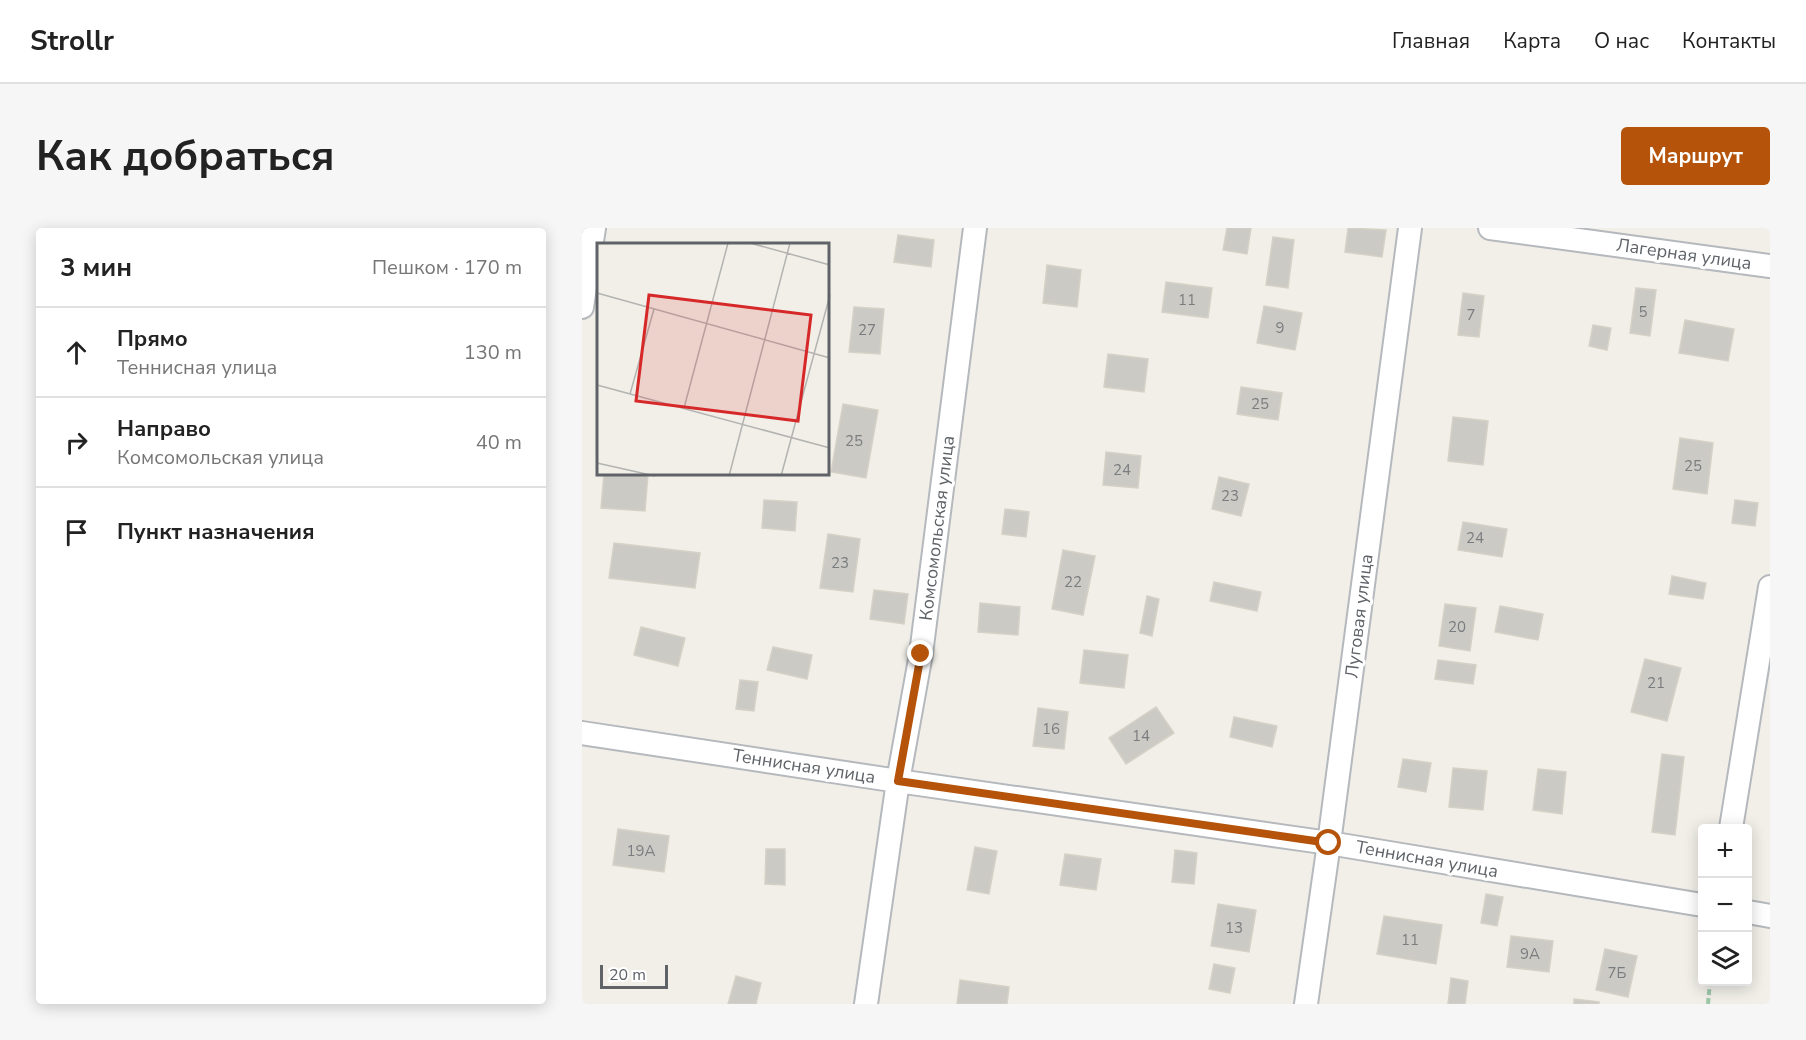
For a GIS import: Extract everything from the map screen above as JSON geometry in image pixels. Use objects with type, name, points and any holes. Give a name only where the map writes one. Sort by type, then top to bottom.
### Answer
[{"type":"street","points":[[582,307],[594,228]]},
{"type":"street","name":"Комсомольская улица","points":[[866,1004],[898,781],[921,654],[975,228]]},
{"type":"street","name":"Луговая улица","points":[[1306,1004],[1410,228]]},
{"type":"street","name":"Лагерная улица","points":[[1490,228],[1770,266]]},
{"type":"street","points":[[1732,824],[1770,587]]},
{"type":"street","name":"Теннисная улица","points":[[582,733],[1329,843],[1698,904]]},
{"type":"street","points":[[1752,913],[1770,916]]},
{"type":"path","points":[[1708,1004],[1710,986]]},
{"type":"building","points":[[1227,228],[1251,228],[1247,254],[1223,250]]},
{"type":"building","points":[[1348,228],[1386,230],[1382,257],[1345,252]]},
{"type":"building","points":[[898,235],[934,240],[931,267],[894,262]]},
{"type":"building","points":[[1273,237],[1294,240],[1288,288],[1266,285]]},
{"type":"building","points":[[1047,265],[1081,270],[1077,307],[1043,303]]},
{"type":"building","points":[[1166,282],[1212,288],[1208,318],[1162,312]]},
{"type":"building","points":[[1636,288],[1656,290],[1650,336],[1630,333]]},
{"type":"building","points":[[1463,293],[1484,296],[1479,337],[1458,335]]},
{"type":"building","points":[[1264,306],[1302,313],[1295,350],[1257,343]]},
{"type":"building","points":[[854,307],[884,309],[880,354],[849,352]]},
{"type":"building","points":[[1685,320],[1734,329],[1728,361],[1679,353]]},
{"type":"building","points":[[1593,325],[1611,328],[1607,350],[1589,346]]},
{"type":"building","points":[[1108,354],[1148,359],[1144,392],[1104,387]]},
{"type":"building","points":[[1241,387],[1282,393],[1278,420],[1237,414]]},
{"type":"building","points":[[843,404],[878,410],[866,478],[831,472]]},
{"type":"building","points":[[1453,417],[1488,421],[1483,465],[1448,461]]},
{"type":"building","points":[[1680,438],[1713,443],[1707,494],[1673,489]]},
{"type":"building","points":[[1106,452],[1141,456],[1138,488],[1103,485]]},
{"type":"building","points":[[604,476],[648,476],[645,511],[601,508]]},
{"type":"building","points":[[1219,477],[1249,484],[1241,516],[1212,509]]},
{"type":"building","points":[[764,500],[797,502],[795,531],[762,528]]},
{"type":"building","points":[[1735,500],[1758,503],[1755,526],[1732,523]]},
{"type":"building","points":[[1005,509],[1029,512],[1026,537],[1002,534]]},
{"type":"building","points":[[1463,522],[1507,529],[1502,557],[1458,550]]},
{"type":"building","points":[[828,534],[860,539],[853,592],[820,588]]},
{"type":"building","points":[[614,543],[700,553],[695,588],[609,578]]},
{"type":"building","points":[[1063,550],[1095,556],[1083,615],[1052,609]]},
{"type":"building","points":[[1672,576],[1706,583],[1703,599],[1669,594]]},
{"type":"building","points":[[1214,582],[1261,592],[1257,611],[1210,601]]},
{"type":"building","points":[[874,590],[908,594],[904,624],[870,619]]},
{"type":"building","points":[[1147,596],[1159,599],[1152,636],[1140,633]]},
{"type":"building","points":[[980,603],[1020,607],[1018,635],[978,632]]},
{"type":"building","points":[[1445,604],[1476,608],[1470,651],[1439,646]]},
{"type":"building","points":[[1500,606],[1543,614],[1538,640],[1495,632]]},
{"type":"building","points":[[641,627],[685,638],[678,666],[634,655]]},
{"type":"building","points":[[773,647],[812,655],[807,679],[767,670]]},
{"type":"building","points":[[1084,650],[1128,655],[1124,688],[1080,683]]},
{"type":"building","points":[[1645,659],[1681,668],[1667,721],[1631,712]]},
{"type":"building","points":[[1438,660],[1476,665],[1473,684],[1435,679]]},
{"type":"building","points":[[740,680],[758,682],[754,711],[736,709]]},
{"type":"building","points":[[1156,707],[1174,733],[1126,764],[1109,738]]},
{"type":"building","points":[[1038,708],[1068,712],[1064,749],[1033,746]]},
{"type":"building","points":[[1234,717],[1277,726],[1272,747],[1230,737]]},
{"type":"building","points":[[1662,754],[1684,757],[1675,835],[1652,832]]},
{"type":"building","points":[[1403,759],[1431,763],[1426,792],[1398,787]]},
{"type":"building","points":[[1453,768],[1487,771],[1483,810],[1449,807]]},
{"type":"building","points":[[1538,769],[1566,772],[1562,814],[1533,810]]},
{"type":"building","points":[[618,829],[669,836],[664,872],[613,865]]},
{"type":"building","points":[[975,847],[997,851],[989,894],[967,890]]},
{"type":"building","points":[[766,849],[785,849],[785,885],[765,884]]},
{"type":"building","points":[[1175,850],[1197,853],[1194,884],[1172,882]]},
{"type":"building","points":[[1065,854],[1101,859],[1096,890],[1060,885]]},
{"type":"building","points":[[1486,894],[1503,897],[1497,926],[1481,923]]},
{"type":"building","points":[[1218,904],[1256,910],[1249,952],[1211,946]]},
{"type":"building","points":[[1384,916],[1442,925],[1436,964],[1377,954]]},
{"type":"building","points":[[1511,936],[1553,941],[1549,972],[1507,967]]},
{"type":"building","points":[[1605,949],[1637,956],[1628,997],[1596,990]]},
{"type":"building","points":[[1214,964],[1235,968],[1230,993],[1209,989]]},
{"type":"building","points":[[736,976],[761,983],[756,1004],[728,1004]]},
{"type":"building","points":[[1451,978],[1468,981],[1465,1004],[1448,1004]]},
{"type":"building","points":[[960,980],[1009,987],[1007,1004],[957,1004]]},
{"type":"building","points":[[1574,999],[1599,1002],[1599,1004],[1574,1004]]},
{"type":"route","points":[[921,654],[898,781],[1329,843]]}]
